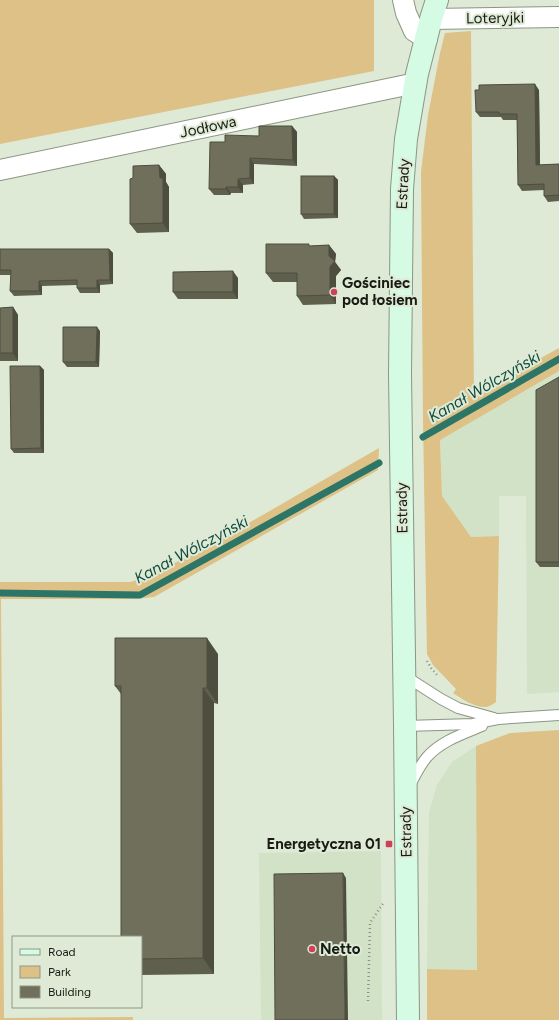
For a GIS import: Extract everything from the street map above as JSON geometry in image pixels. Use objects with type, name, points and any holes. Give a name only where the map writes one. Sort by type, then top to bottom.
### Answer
[{"type":"main road","name":"Estrady","points":[[408,1020],[400,374],[402,189],[406,139],[416,83],[432,19]]},
{"type":"street","points":[[403,0],[406,13],[414,31],[432,19]]},
{"type":"street","name":"Loteryjki","points":[[432,19],[559,17]]},
{"type":"street","name":"Jodłowa","points":[[0,170],[416,83]]},
{"type":"lane","points":[[404,676],[458,708],[498,719]]},
{"type":"lane","points":[[405,726],[473,724],[498,719],[559,715]]},
{"type":"lane","points":[[406,793],[426,758],[436,749],[450,740],[498,719]]},
{"type":"path","points":[[368,1001],[370,923],[386,899]]},
{"type":"shaded area","points":[[559,371],[559,692],[527,694],[526,496],[499,496],[499,536],[471,537],[442,496],[440,439]]},
{"type":"shaded area","points":[[476,746],[477,970],[427,969],[429,812],[437,785],[452,762]]},
{"type":"shaded area","points":[[381,851],[382,1020],[261,1020],[259,853]]},
{"type":"green space","points":[[0,0],[374,0],[374,71],[0,144]]},
{"type":"green space","points":[[471,31],[474,395],[559,348],[559,371],[440,440],[442,496],[471,537],[499,536],[496,702],[487,707],[473,705],[453,693],[456,689],[433,665],[427,654],[421,172],[428,115],[445,33]]},
{"type":"green space","points":[[379,448],[378,470],[154,597],[135,599],[1,599],[4,1018],[133,1017],[133,1020],[0,1020],[0,582],[131,582],[195,554]]},
{"type":"green space","points":[[559,730],[559,1020],[427,1020],[427,969],[477,970],[476,746],[510,733]]},
{"type":"building","points":[[535,84],[536,165],[559,164],[559,195],[544,196],[544,184],[518,185],[517,114],[476,112],[475,90],[479,90],[479,85]]},
{"type":"building","points":[[259,126],[292,126],[293,160],[250,158],[250,178],[238,179],[238,187],[209,189],[210,142],[225,142],[225,135],[259,136]]},
{"type":"building","points":[[159,165],[160,178],[163,178],[163,223],[130,224],[130,179],[133,178],[133,166]]},
{"type":"building","points":[[301,176],[334,176],[334,214],[301,214]]},
{"type":"building","points":[[266,244],[309,244],[309,246],[329,245],[329,256],[335,261],[330,267],[330,295],[297,296],[297,273],[266,273]]},
{"type":"building","points":[[0,249],[109,249],[110,280],[97,280],[97,288],[77,288],[77,280],[39,281],[39,291],[10,291],[11,270],[0,270]]},
{"type":"building","points":[[233,271],[233,292],[173,292],[173,272]]},
{"type":"building","points":[[13,307],[13,353],[0,353],[0,308]]},
{"type":"building","points":[[63,327],[97,327],[96,362],[63,362]]},
{"type":"building","points":[[10,366],[40,366],[41,448],[11,449]]},
{"type":"building","points":[[559,377],[559,562],[536,562],[536,390]]},
{"type":"building","points":[[115,638],[207,638],[207,688],[203,688],[203,958],[142,959],[142,936],[121,936],[121,686],[115,686]]},
{"type":"building","name":"Netto","points":[[343,873],[345,1020],[275,1020],[274,874]]},
{"type":"waterway","name":"Kanał Wólczyński","points":[[423,437],[559,359]]},
{"type":"waterway","name":"Kanał Wólczyński","points":[[0,593],[140,595],[379,463]]},
{"type":"place","name":"Gościniec pod łosiem","points":[[334,292]]},
{"type":"place","name":"Energetyczna 01","points":[[389,844]]},
{"type":"place","name":"Netto","points":[[312,949]]}]
